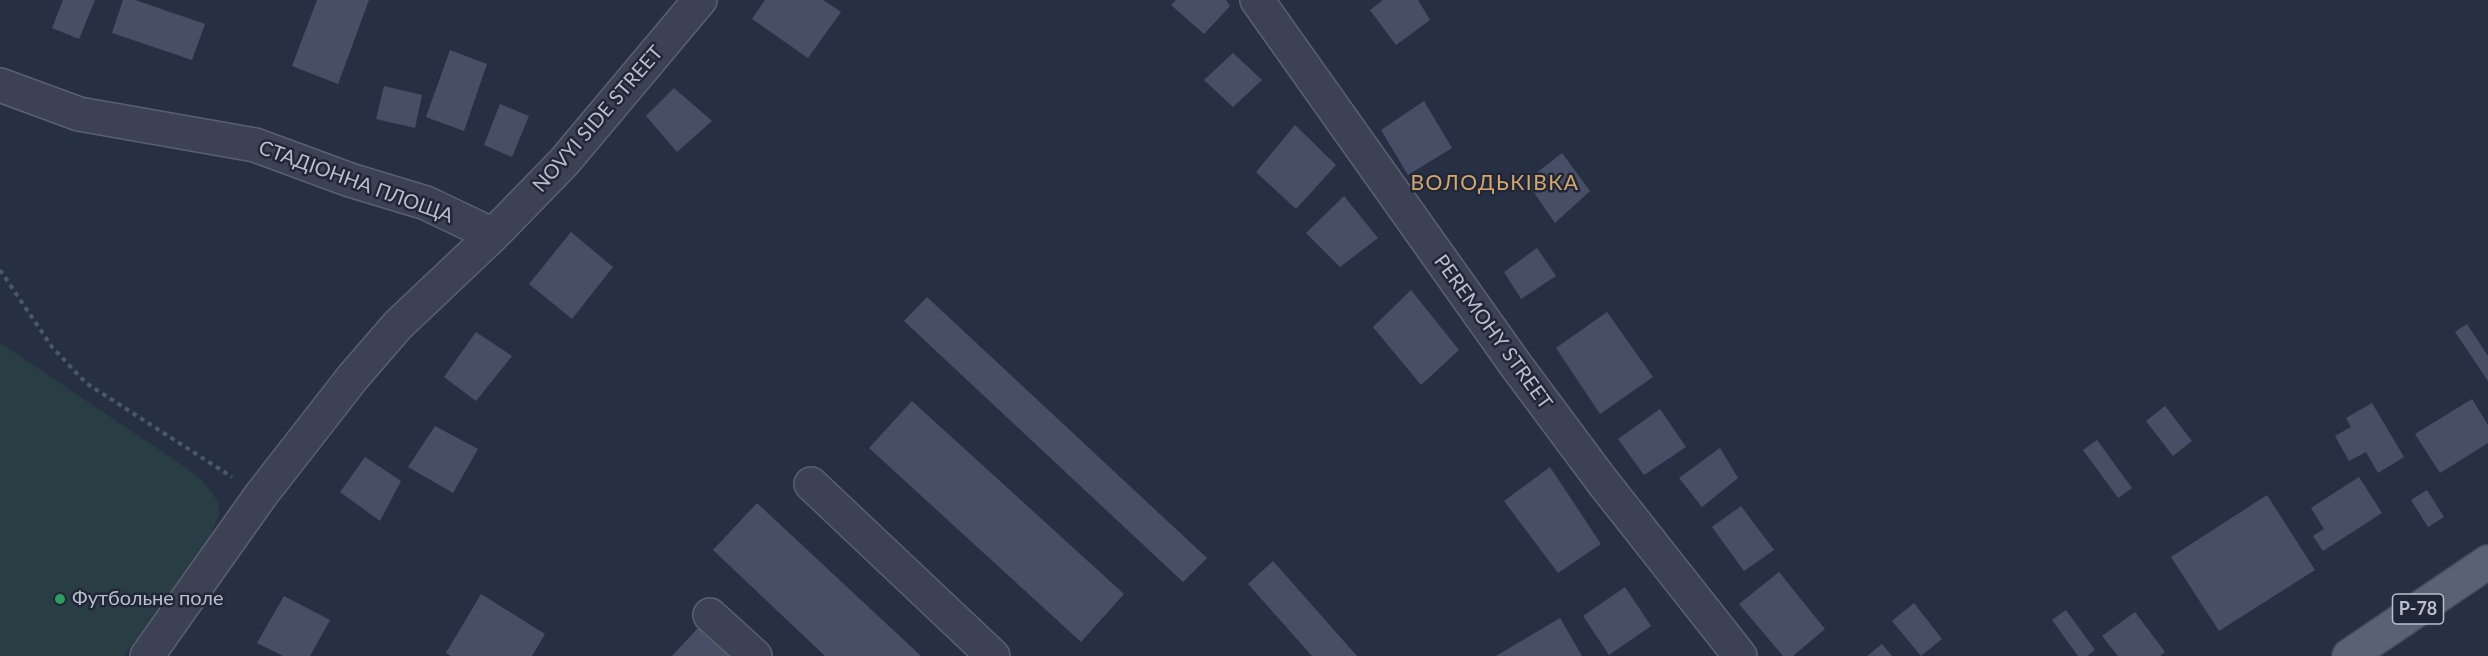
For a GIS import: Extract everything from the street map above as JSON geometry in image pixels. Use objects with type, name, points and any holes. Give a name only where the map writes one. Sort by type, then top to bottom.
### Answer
[{"type":"main road","name":"Р-78","points":[[2349,656],[2488,562]]},
{"type":"street","name":"NOVYI SIDE STREET","points":[[493,236],[564,162],[700,0]]},
{"type":"street","name":"PEREMOHY STREET","points":[[1257,0],[1515,364],[1602,481],[1740,656]]},
{"type":"street","name":"СТАДІОННА ПЛОЩА","points":[[0,85],[80,114],[255,145],[341,177],[426,203],[493,236]]},
{"type":"street","points":[[147,656],[316,421],[398,325],[493,236]]},
{"type":"street","points":[[811,484],[993,656]]},
{"type":"street","points":[[710,615],[755,656]]},
{"type":"path","points":[[0,270],[52,347],[86,383],[261,495]]},
{"type":"green space","points":[[0,343],[186,468],[202,480],[219,503],[219,514],[210,536],[124,656],[0,656]]},
{"type":"building","points":[[63,0],[95,0],[79,39],[52,28]]},
{"type":"building","points":[[123,0],[135,0],[205,24],[192,60],[112,33]]},
{"type":"building","points":[[317,0],[369,0],[338,84],[292,66]]},
{"type":"building","points":[[765,0],[823,0],[841,12],[808,58],[752,19]]},
{"type":"building","points":[[1176,0],[1226,0],[1230,6],[1204,34],[1171,5]]},
{"type":"building","points":[[1383,0],[1418,0],[1430,20],[1396,45],[1370,10]]},
{"type":"building","points":[[450,50],[487,64],[464,131],[426,117]]},
{"type":"building","points":[[1233,53],[1262,80],[1233,107],[1204,80]]},
{"type":"building","points":[[384,86],[422,95],[415,128],[376,119]]},
{"type":"building","points":[[674,88],[712,121],[677,152],[646,116]]},
{"type":"building","points":[[1424,101],[1452,148],[1408,175],[1381,130]]},
{"type":"building","points":[[500,104],[529,116],[512,157],[484,145]]},
{"type":"building","points":[[1295,125],[1336,165],[1296,209],[1256,172]]},
{"type":"building","points":[[1562,153],[1590,191],[1555,223],[1526,181]]},
{"type":"building","points":[[1344,196],[1378,238],[1340,267],[1306,233]]},
{"type":"building","points":[[571,232],[613,267],[572,319],[529,284]]},
{"type":"building","points":[[1537,248],[1556,276],[1521,299],[1504,272]]},
{"type":"building","points":[[1411,290],[1459,350],[1421,385],[1373,327]]},
{"type":"building","points":[[927,297],[1207,558],[1183,582],[904,321]]},
{"type":"building","points":[[1607,312],[1653,377],[1600,414],[1556,348]]},
{"type":"building","points":[[2467,324],[2488,356],[2488,381],[2455,332]]},
{"type":"building","points":[[476,332],[512,356],[476,401],[444,377]]},
{"type":"building","points":[[2472,399],[2488,425],[2488,443],[2440,473],[2415,434]]},
{"type":"building","points":[[912,401],[1124,594],[1081,642],[869,448]]},
{"type":"building","points":[[2372,403],[2404,457],[2378,473],[2366,452],[2349,461],[2335,436],[2351,427],[2346,418]]},
{"type":"building","points":[[2165,406],[2192,441],[2173,456],[2146,421]]},
{"type":"building","points":[[1660,409],[1686,447],[1644,475],[1618,439]]},
{"type":"building","points":[[435,426],[478,449],[453,493],[408,467]]},
{"type":"building","points":[[2097,440],[2132,488],[2118,498],[2083,450]]},
{"type":"building","points":[[1720,448],[1738,478],[1702,507],[1679,478]]},
{"type":"building","points":[[365,457],[401,481],[380,521],[340,492]]},
{"type":"building","points":[[1550,467],[1601,544],[1558,573],[1504,501]]},
{"type":"building","points":[[2359,477],[2382,513],[2323,551],[2313,536],[2324,529],[2311,508]]},
{"type":"building","points":[[2427,490],[2444,517],[2428,527],[2411,500]]},
{"type":"building","points":[[2267,495],[2315,570],[2219,631],[2171,557]]},
{"type":"building","points":[[757,503],[921,656],[825,656],[713,550]]},
{"type":"building","points":[[1741,506],[1774,550],[1744,571],[1712,527]]},
{"type":"building","points":[[1273,561],[1357,656],[1312,656],[1248,584]]},
{"type":"building","points":[[1779,572],[1825,629],[1793,656],[1783,656],[1739,604]]},
{"type":"building","points":[[1625,587],[1651,626],[1609,655],[1583,616]]},
{"type":"building","points":[[481,594],[545,634],[532,656],[451,656],[446,653]]},
{"type":"building","points":[[284,596],[330,620],[310,656],[283,656],[257,643]]},
{"type":"building","points":[[1914,603],[1942,639],[1921,656],[1892,621]]},
{"type":"building","points":[[2066,610],[2095,650],[2087,656],[2078,656],[2052,620]]},
{"type":"building","points":[[2135,612],[2165,652],[2160,656],[2118,656],[2102,636]]},
{"type":"building","points":[[710,615],[754,656],[672,656]]},
{"type":"building","points":[[1560,618],[1582,656],[1496,656]]},
{"type":"building","points":[[1882,644],[1892,656],[1867,656]]},
{"type":"place","name":"Футбольне поле","points":[[60,599]]},
{"type":"district","name":"ВОЛОДЬКІВКА","points":[[1495,183]]}]
